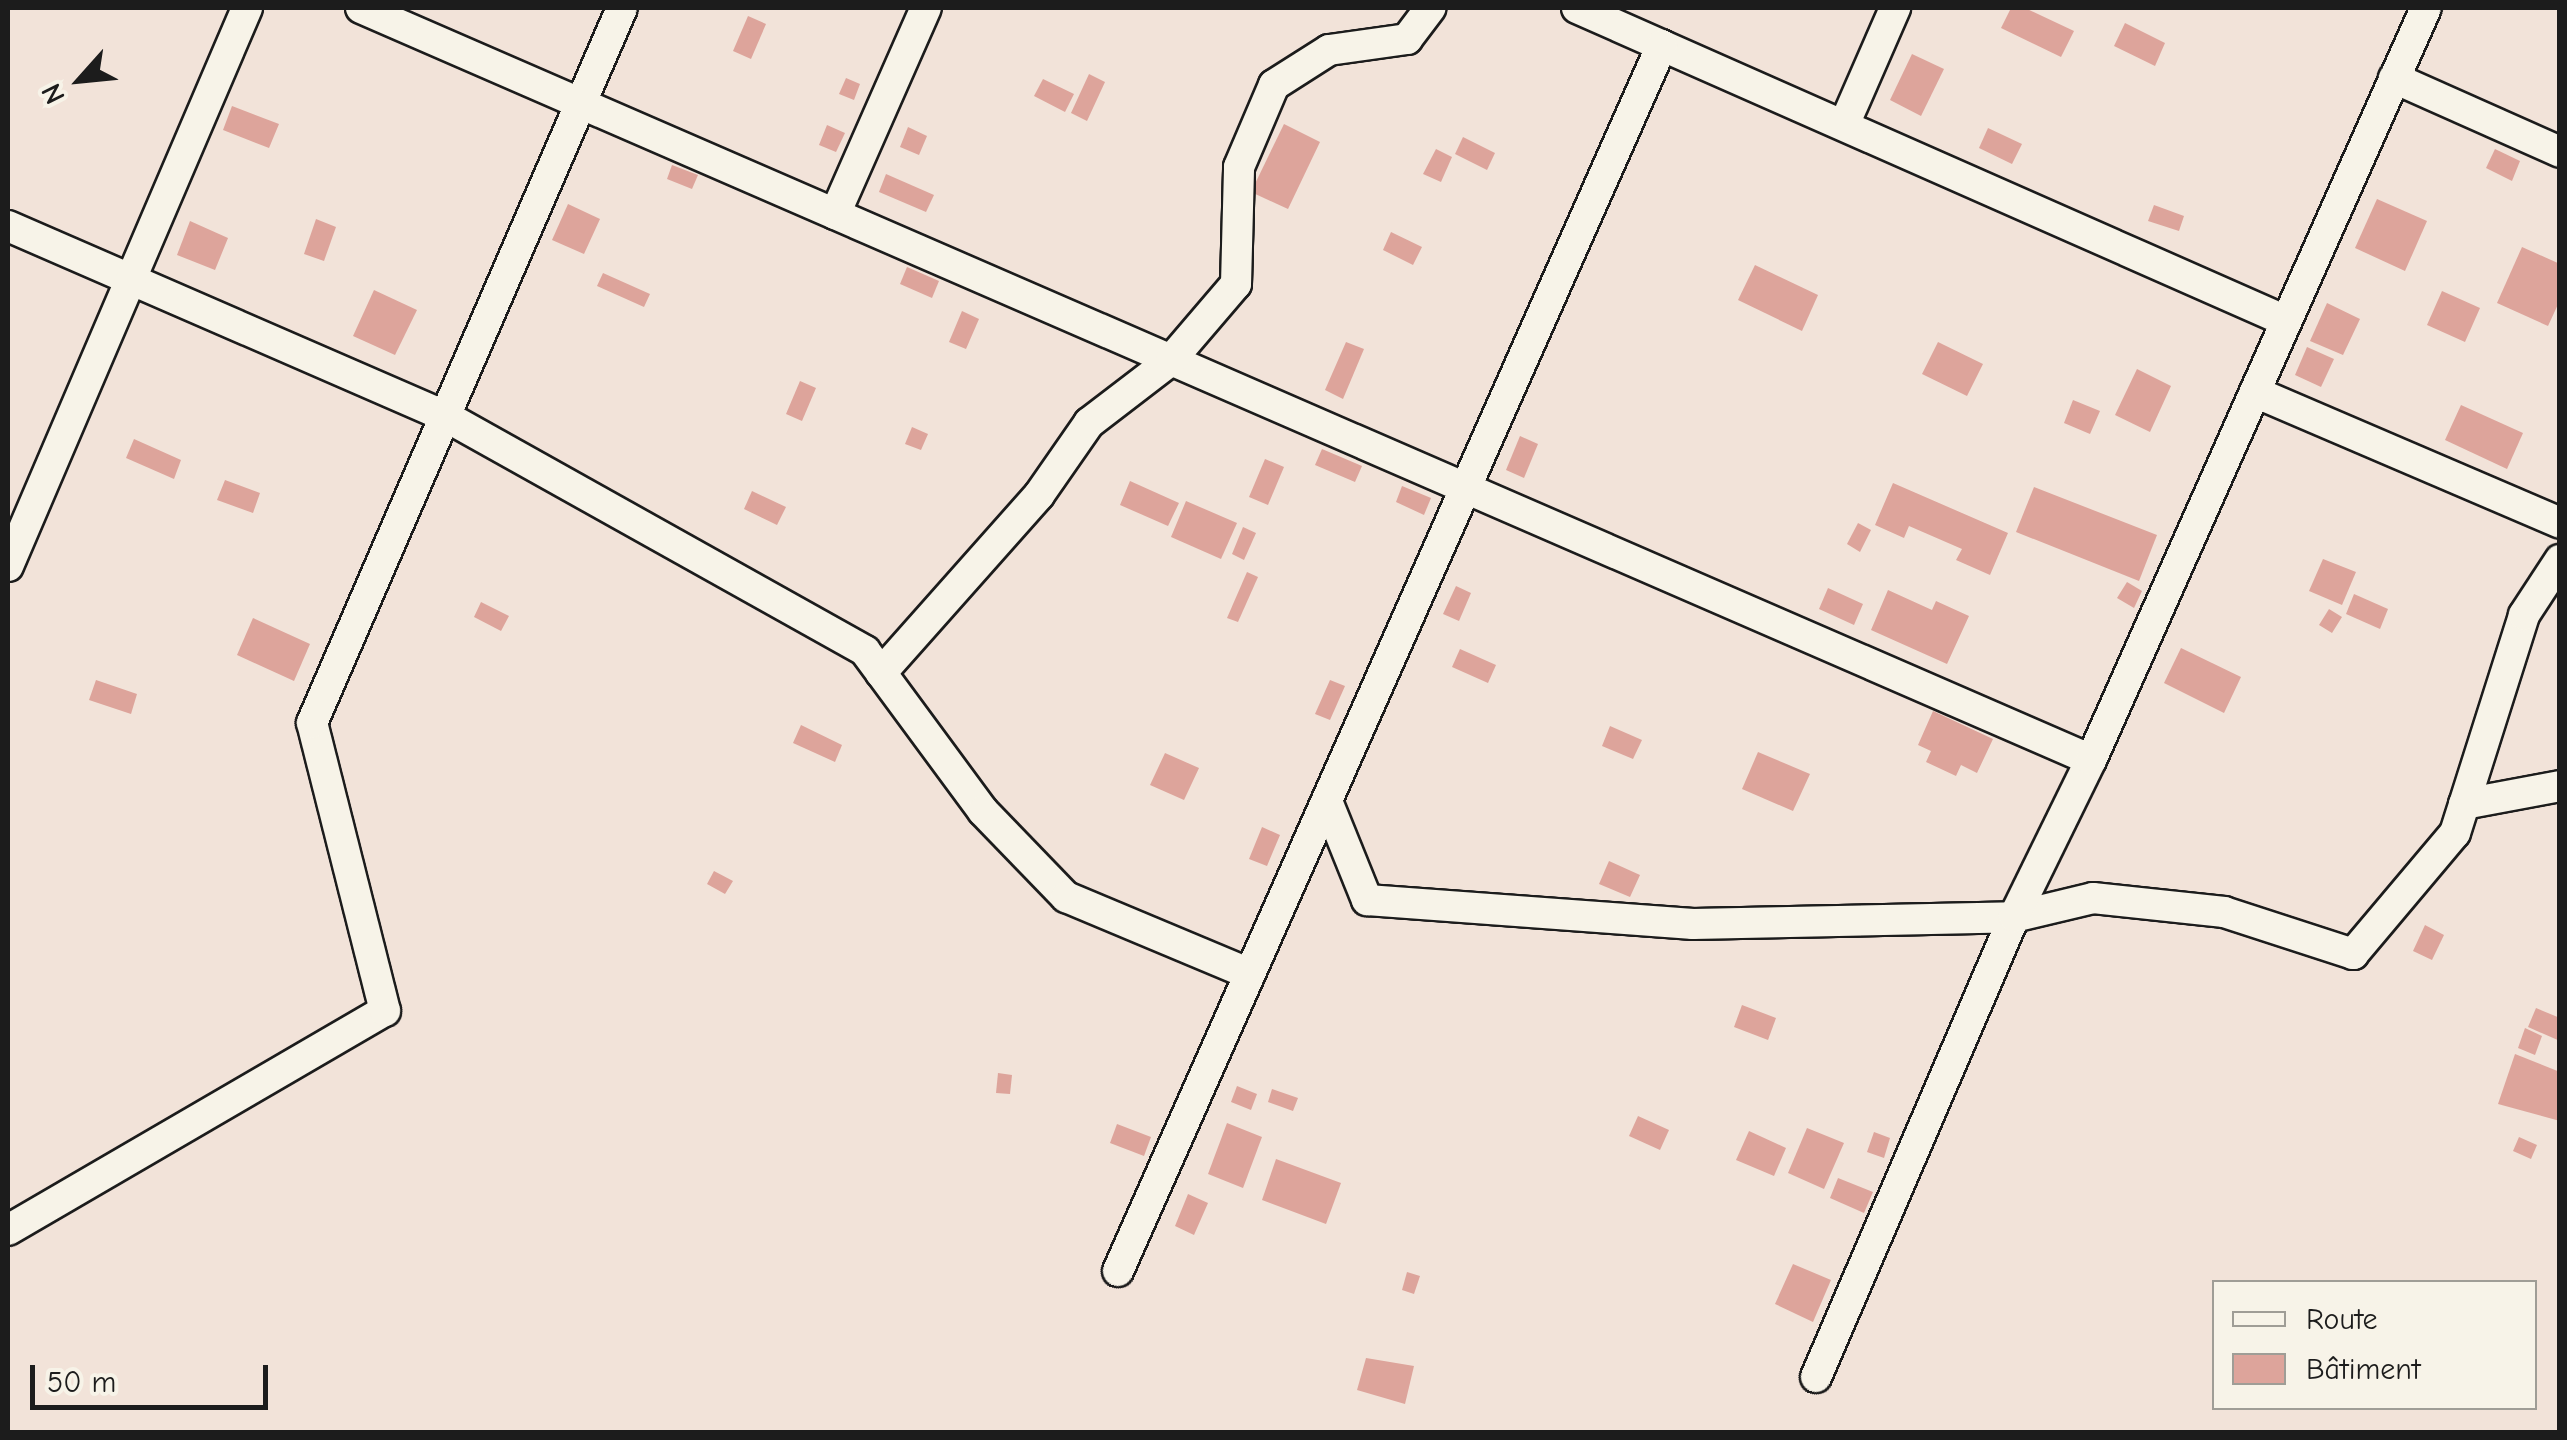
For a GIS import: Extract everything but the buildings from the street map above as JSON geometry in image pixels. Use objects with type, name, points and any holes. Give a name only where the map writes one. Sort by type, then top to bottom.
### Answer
[{"type":"street","points":[[11,548],[247,8]]},
{"type":"street","points":[[362,8],[2090,760]]},
{"type":"street","points":[[8,1230],[386,1011],[312,722],[622,8]]},
{"type":"street","points":[[836,214],[926,8]]},
{"type":"street","points":[[881,673],[1039,495],[1090,423],[1171,360],[1236,284],[1240,167],[1274,85],[1330,50],[1408,38],[1430,8]]},
{"type":"street","points":[[1576,8],[2286,321]]},
{"type":"street","points":[[1844,126],[1896,8]]},
{"type":"street","points":[[1816,1376],[2014,917],[2090,760],[2424,8]]},
{"type":"street","points":[[1118,1271],[1662,45]]},
{"type":"street","points":[[2394,78],[2560,152]]},
{"type":"street","points":[[8,226],[444,416],[865,651],[983,811],[1066,897],[1250,974]]},
{"type":"street","points":[[2254,392],[2560,522]]},
{"type":"street","points":[[1326,801],[1367,900],[1692,924],[2014,917],[2093,898],[2224,912],[2353,954],[2455,833],[2524,615],[2560,560]]},
{"type":"street","points":[[2464,804],[2560,786]]}]
